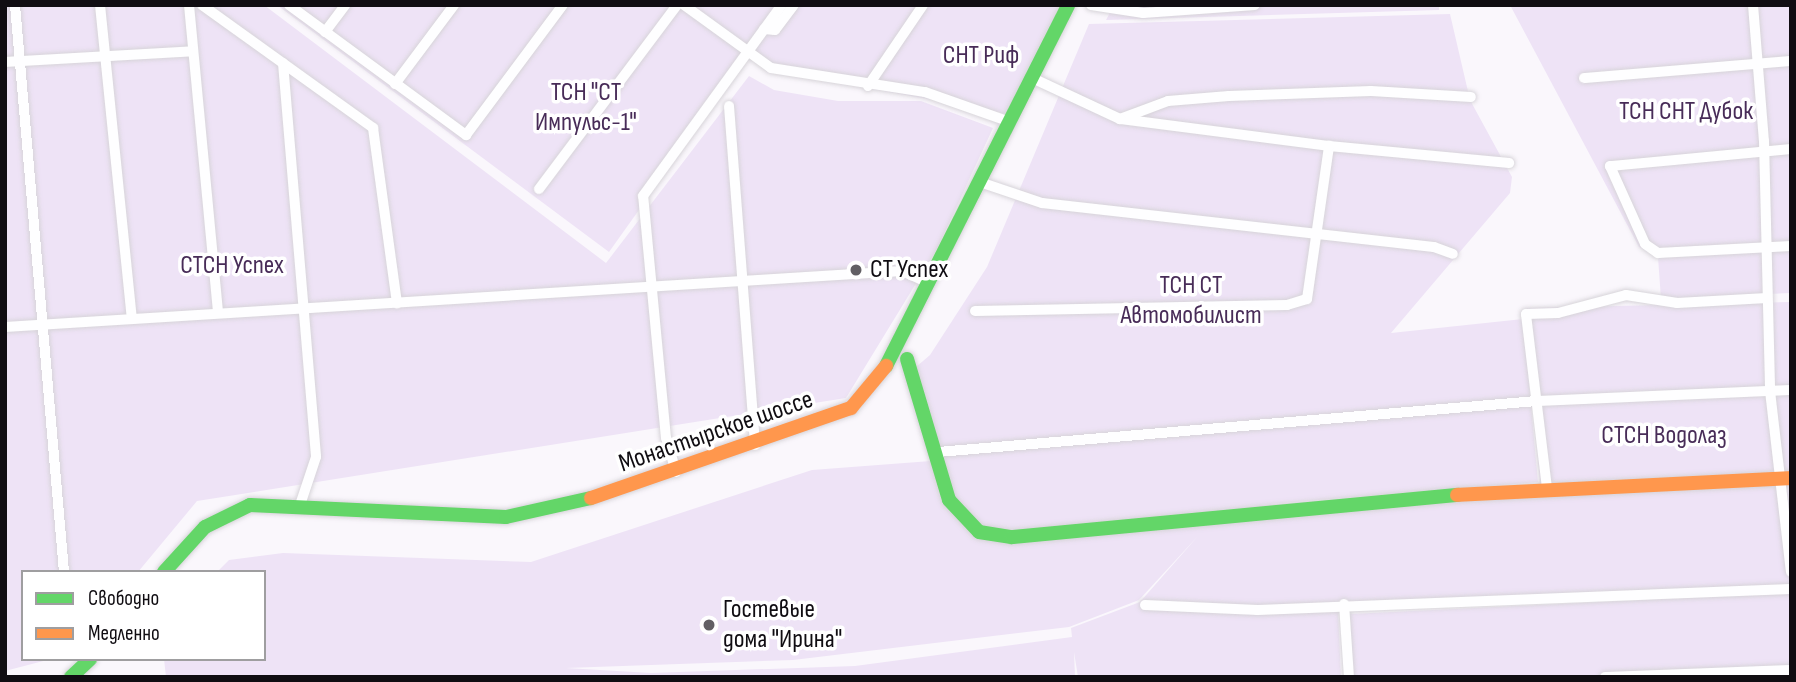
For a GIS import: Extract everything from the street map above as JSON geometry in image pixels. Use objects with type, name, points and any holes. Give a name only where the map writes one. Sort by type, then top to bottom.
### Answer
[{"type":"main road","name":"Монастырское шоссе","points":[[166,570],[226,513],[250,505],[300,505],[506,517],[563,509],[837,416],[865,395],[929,283],[1069,5]]},
{"type":"main road","points":[[907,359],[938,452],[948,500],[979,532],[1012,537],[1547,488],[1785,478]]},
{"type":"main road","points":[[71,677],[87,661]]},
{"type":"street","points":[[15,5],[64,570]]},
{"type":"street","points":[[100,5],[132,318]]},
{"type":"street","points":[[189,5],[218,313]]},
{"type":"street","points":[[202,5],[373,128],[397,303]]},
{"type":"street","points":[[289,5],[466,135],[563,5]]},
{"type":"street","points":[[325,32],[345,5]]},
{"type":"street","points":[[395,84],[454,5]]},
{"type":"street","points":[[539,189],[677,5]]},
{"type":"street","points":[[684,5],[747,53],[789,75],[956,99],[1010,122]]},
{"type":"street","points":[[676,472],[666,438],[643,196],[782,5]]},
{"type":"street","points":[[764,29],[775,30],[794,5]]},
{"type":"street","points":[[869,86],[923,5]]},
{"type":"street","points":[[1091,5],[1143,13],[1255,5]]},
{"type":"street","points":[[1753,5],[1764,150],[1770,391],[1785,478],[1791,572]]},
{"type":"street","points":[[5,62],[194,51]]},
{"type":"street","points":[[1584,78],[1791,61]]},
{"type":"street","points":[[283,63],[316,457],[300,505]]},
{"type":"street","points":[[1032,78],[1120,119],[1329,146],[1509,163]]},
{"type":"street","points":[[1120,119],[1168,101],[1229,96],[1371,91],[1471,97]]},
{"type":"street","points":[[729,106],[755,445]]},
{"type":"street","points":[[975,311],[1299,304],[1307,299],[1313,275],[1314,232],[1329,146]]},
{"type":"street","points":[[1791,149],[1609,166],[1645,244],[1658,253],[1791,247]]},
{"type":"street","points":[[980,182],[1042,203],[1314,232],[1453,254]]},
{"type":"street","points":[[5,327],[653,289],[902,271],[929,283]]},
{"type":"street","points":[[1547,488],[1526,314],[1558,313],[1626,295],[1677,303],[1767,298]]},
{"type":"street","points":[[938,452],[1537,401],[1791,390]]},
{"type":"street","points":[[1145,605],[1258,610],[1344,604],[1791,589]]},
{"type":"street","points":[[1344,604],[1349,677]]},
{"type":"street","points":[[1605,677],[1791,670]]},
{"type":"green space","name":"СТСН Успех","points":[[5,5],[264,5],[606,263],[749,76],[774,90],[838,101],[921,101],[993,128],[937,249],[846,398],[197,501],[140,570],[21,570],[21,661],[43,661],[5,671]]},
{"type":"green space","name":"ТСН \"СТ Импульс-1\"","points":[[277,5],[785,5],[609,252]]},
{"type":"green space","name":"СНТ Риф","points":[[788,5],[1062,5],[1008,114],[776,71],[752,54]]},
{"type":"green space","points":[[1114,5],[1439,5],[1439,10],[1106,20]]},
{"type":"green space","name":"ТСН СНТ Дубок","points":[[1510,5],[1791,5],[1791,293],[1661,299],[1658,257],[1639,247]]},
{"type":"green space","name":"ТСН СТ Автомобилист","points":[[1450,14],[1470,100],[1512,177],[1510,193],[1391,333],[1523,319],[1538,482],[1223,508],[1540,484],[1527,308],[1791,302],[1791,677],[1353,677],[1350,614],[1683,598],[1338,611],[1341,677],[1078,677],[1074,652],[1075,677],[166,677],[164,661],[266,661],[266,570],[219,570],[229,560],[283,553],[531,562],[812,470],[931,461],[909,373],[930,355],[987,267],[1089,24]],"holes":[[[1198,536],[1140,602],[1071,628],[1072,637],[855,666],[651,673],[566,668],[793,660],[1069,627],[1139,600]]]},
{"type":"traffic: fast","points":[[886,366],[1068,5]]},
{"type":"traffic: fast","points":[[907,359],[949,500],[979,532],[1012,537],[1457,495]]},
{"type":"traffic: fast","points":[[166,570],[205,527],[250,505],[506,517],[591,498]]},
{"type":"traffic: fast","points":[[71,677],[88,661]]},
{"type":"traffic: slow","points":[[591,498],[851,408],[886,366]]},
{"type":"traffic: slow","points":[[1457,495],[1791,478]]},
{"type":"place","name":"СТ Успех","points":[[856,270]]},
{"type":"place","name":"Гостевые дома \"Ирина\"","points":[[709,625]]},
{"type":"park label","name":"СТСН Водолаз","points":[[1664,436]]}]
